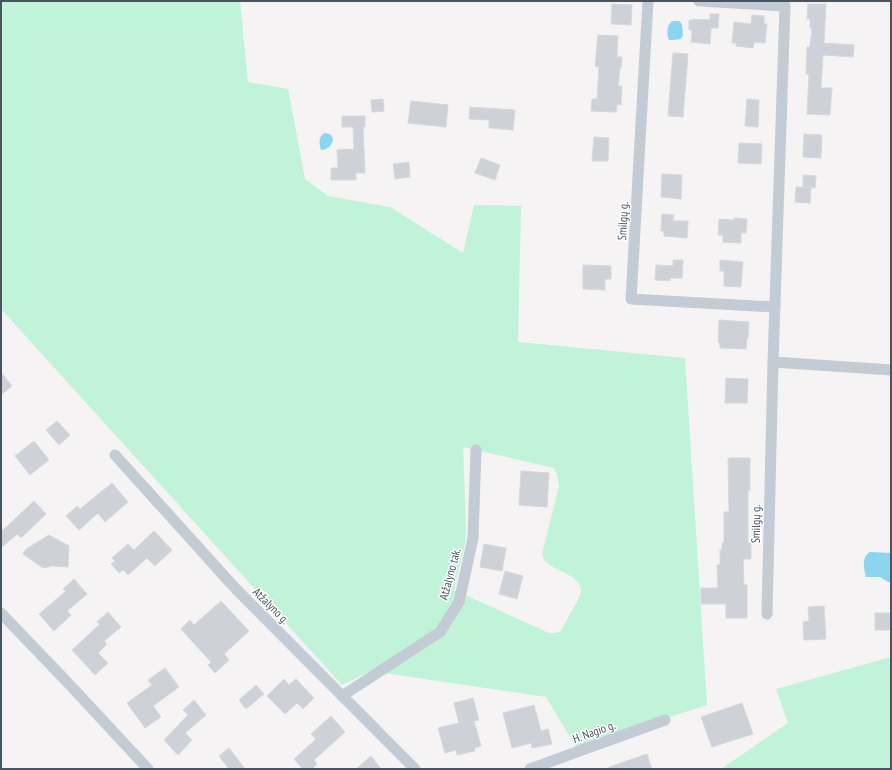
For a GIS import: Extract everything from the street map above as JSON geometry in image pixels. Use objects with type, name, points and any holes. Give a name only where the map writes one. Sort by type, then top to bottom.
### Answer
[{"type":"street","name":"Smilgų g.","points":[[648,1],[631,299],[775,307]]},
{"type":"street","name":"Smilgų g.","points":[[699,1],[785,6],[773,362],[767,614]]},
{"type":"street","points":[[773,362],[891,370]]},
{"type":"street","name":"Atžalyno tak.","points":[[342,696],[440,632],[459,602],[473,538],[476,450]]},
{"type":"street","name":"Atžalyno g.","points":[[115,456],[235,588],[415,769]]},
{"type":"street","points":[[1,614],[148,769]]},
{"type":"street","name":"H. Nagio g.","points":[[530,769],[665,720]]},
{"type":"green space","points":[[1,1],[240,1],[248,82],[288,89],[305,179],[328,196],[390,207],[463,253],[474,205],[521,206],[518,342],[685,358],[707,705],[576,747],[546,697],[371,671],[342,685],[1,309]],"holes":[[[463,447],[554,468],[559,486],[543,550],[543,557],[553,567],[577,581],[581,592],[561,631],[549,633],[454,590],[465,544],[466,527]]]},
{"type":"green space","points":[[891,657],[891,769],[721,769],[788,723],[776,689]]},
{"type":"water","points":[[672,21],[679,21],[682,24],[683,35],[681,39],[669,40],[668,30]]},
{"type":"water","points":[[325,133],[332,136],[333,139],[331,145],[321,150],[320,138]]},
{"type":"water","points":[[870,552],[891,553],[891,582],[888,582],[880,577],[866,577],[864,560]]},
{"type":"building","points":[[612,4],[632,5],[631,25],[611,24]]},
{"type":"building","points":[[808,4],[826,4],[824,43],[854,45],[853,57],[823,55],[821,88],[832,88],[830,115],[807,114],[809,74],[806,74],[807,47],[810,47],[812,29],[810,28],[810,19],[807,19]]},
{"type":"building","points":[[710,14],[719,14],[718,28],[711,28],[710,44],[691,42],[692,30],[689,30],[689,20],[710,20]]},
{"type":"building","points":[[752,15],[764,16],[764,24],[767,24],[765,43],[754,42],[753,48],[736,46],[736,43],[732,43],[734,22],[751,24]]},
{"type":"building","points":[[598,35],[618,36],[617,57],[622,57],[618,86],[622,86],[621,105],[617,104],[616,112],[591,111],[592,99],[597,99],[599,67],[595,66]]},
{"type":"building","points":[[673,53],[688,54],[683,117],[668,116]]},
{"type":"building","points":[[383,99],[384,111],[372,112],[371,100]]},
{"type":"building","points":[[747,99],[759,100],[758,127],[745,126]]},
{"type":"building","points":[[411,101],[448,105],[446,127],[408,123]]},
{"type":"building","points":[[470,107],[515,110],[513,130],[489,128],[489,120],[469,119]]},
{"type":"building","points":[[342,116],[365,116],[365,127],[363,127],[365,173],[356,173],[356,180],[331,180],[331,168],[338,168],[337,150],[354,149],[353,127],[342,127]]},
{"type":"building","points":[[804,134],[822,135],[821,158],[803,157]]},
{"type":"building","points":[[594,137],[609,138],[608,161],[592,161]]},
{"type":"building","points":[[739,143],[762,144],[761,164],[738,163]]},
{"type":"building","points":[[481,158],[500,165],[495,180],[475,173]]},
{"type":"building","points":[[409,162],[410,177],[395,179],[393,164]]},
{"type":"building","points":[[662,174],[682,175],[681,199],[661,197]]},
{"type":"building","points":[[803,175],[816,176],[815,188],[803,187]]},
{"type":"building","points":[[796,187],[811,188],[810,203],[795,202]]},
{"type":"building","points":[[662,214],[674,215],[673,221],[688,221],[687,238],[664,236],[664,231],[661,231]]},
{"type":"building","points":[[734,218],[747,219],[746,233],[741,233],[741,243],[723,242],[723,235],[718,235],[719,219],[734,220]]},
{"type":"building","points":[[673,260],[683,260],[682,278],[670,278],[670,281],[655,280],[656,265],[673,266]]},
{"type":"building","points":[[720,260],[743,262],[741,287],[724,286],[724,271],[720,271]]},
{"type":"building","points":[[583,265],[611,266],[611,279],[605,279],[605,290],[583,289]]},
{"type":"building","points":[[719,320],[749,322],[746,349],[720,348],[720,343],[718,343]]},
{"type":"building","points":[[1,372],[12,386],[1,395]]},
{"type":"building","points":[[726,378],[748,379],[747,403],[725,403]]},
{"type":"building","points":[[57,421],[70,435],[59,445],[46,430]]},
{"type":"building","points":[[34,441],[49,460],[30,475],[15,456]]},
{"type":"building","points":[[728,458],[750,458],[750,490],[748,490],[748,543],[751,543],[751,559],[743,559],[744,585],[747,585],[747,618],[726,618],[726,604],[701,604],[701,588],[718,588],[717,565],[720,565],[720,550],[722,550],[722,543],[724,543],[724,512],[729,512]]},
{"type":"building","points":[[521,471],[549,473],[547,507],[519,505]]},
{"type":"building","points":[[112,483],[128,502],[105,522],[98,513],[79,530],[66,516],[77,506],[80,509]]},
{"type":"building","points":[[34,501],[46,514],[21,538],[17,534],[1,548],[1,532]]},
{"type":"building","points":[[154,531],[172,550],[155,566],[147,558],[128,575],[123,570],[119,573],[111,564],[115,561],[112,558],[128,544],[134,550]]},
{"type":"building","points":[[49,535],[69,546],[68,567],[52,566],[43,568],[23,554],[26,549]]},
{"type":"building","points":[[484,544],[506,548],[502,571],[480,567]]},
{"type":"building","points":[[505,571],[523,576],[517,599],[499,594]]},
{"type":"building","points":[[74,579],[87,594],[67,611],[71,615],[54,631],[39,614],[66,591],[63,589]]},
{"type":"building","points":[[221,601],[249,631],[224,654],[229,660],[215,673],[208,665],[211,662],[181,629],[190,620],[194,625]]},
{"type":"building","points":[[824,606],[826,639],[804,640],[803,622],[809,621],[808,607]]},
{"type":"building","points":[[108,612],[121,627],[104,641],[107,644],[98,653],[108,663],[95,675],[72,650],[100,624],[97,622]]},
{"type":"building","points":[[875,613],[891,613],[891,630],[875,630]]},
{"type":"building","points":[[165,668],[179,687],[153,706],[161,717],[145,728],[127,703],[152,685],[148,680]]},
{"type":"building","points":[[284,679],[289,685],[296,679],[314,698],[303,709],[297,703],[285,714],[267,696]]},
{"type":"building","points":[[256,685],[264,694],[246,709],[239,700]]},
{"type":"building","points":[[473,698],[479,720],[474,721],[481,746],[474,748],[475,751],[457,755],[456,750],[445,753],[438,728],[459,723],[454,703]]},
{"type":"building","points":[[194,700],[206,715],[185,733],[192,740],[178,755],[164,740],[188,715],[183,710]]},
{"type":"building","points":[[742,703],[753,734],[712,747],[701,717]]},
{"type":"building","points":[[534,705],[541,731],[548,729],[552,744],[532,748],[531,743],[512,748],[503,713]]},
{"type":"building","points":[[331,716],[345,732],[314,760],[317,764],[312,769],[303,769],[294,759],[316,739],[311,734]]},
{"type":"building","points":[[229,748],[245,769],[229,769],[219,756]]},
{"type":"building","points":[[647,754],[652,769],[609,769],[609,767]]},
{"type":"building","points":[[371,756],[381,769],[356,769]]}]
